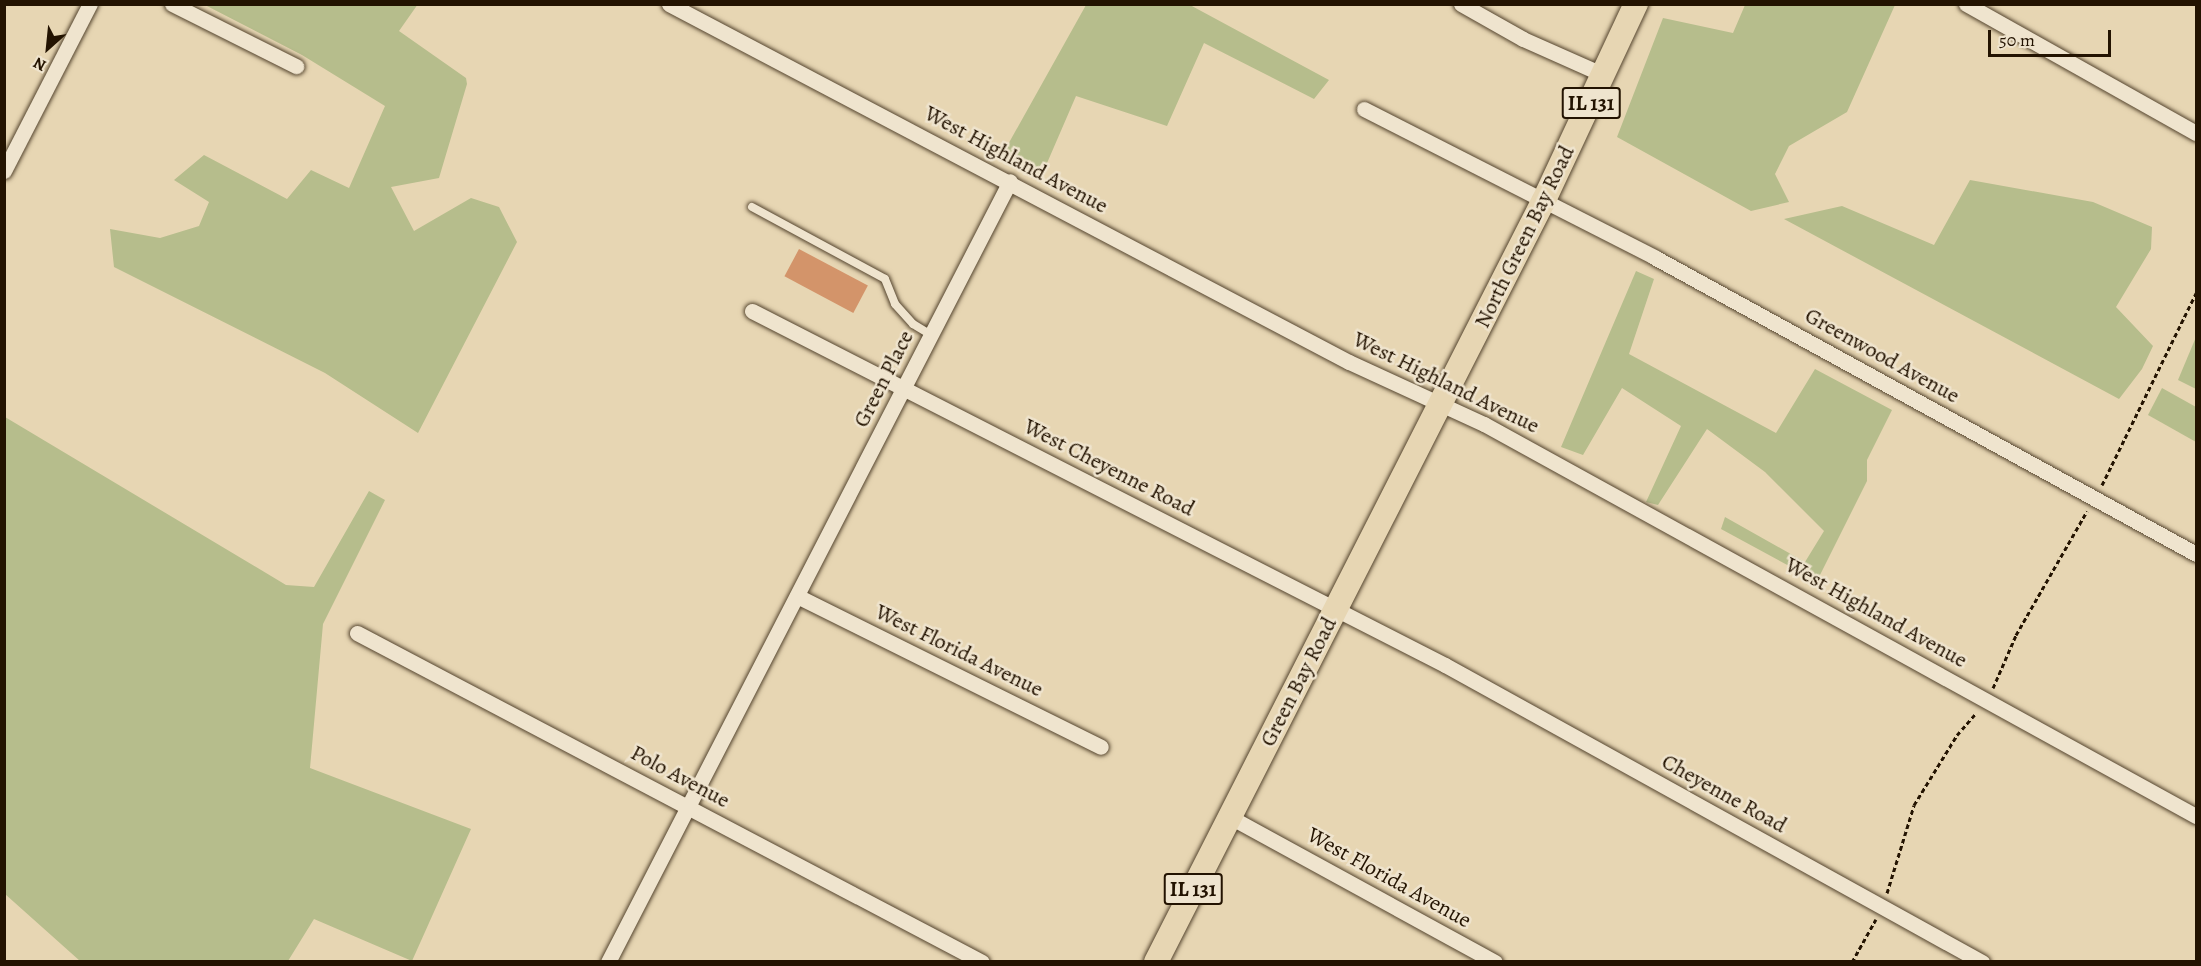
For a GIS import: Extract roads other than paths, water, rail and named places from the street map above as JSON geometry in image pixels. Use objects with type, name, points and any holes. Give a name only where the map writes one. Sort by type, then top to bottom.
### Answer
[{"type":"main road","name":"North Green Bay Road","points":[[1442,403],[1544,200],[1636,4]]},
{"type":"main road","name":"Green Bay Road","points":[[1156,962],[1442,403]]},
{"type":"street","points":[[4,171],[90,4]]},
{"type":"street","points":[[172,4],[296,66]]},
{"type":"street","name":"West Highland Avenue","points":[[669,4],[1010,181],[1349,362],[1442,403],[2196,816]]},
{"type":"street","points":[[1461,4],[1523,39],[1604,75]]},
{"type":"street","points":[[1966,4],[2196,133]]},
{"type":"street","name":"Greenwood Avenue","points":[[1364,109],[1544,200],[2196,554]]},
{"type":"street","name":"Green Place","points":[[608,962],[905,389],[1010,181]]},
{"type":"street","name":"West Cheyenne Road","points":[[752,311],[1444,665]]},
{"type":"street","name":"West Florida Avenue","points":[[797,596],[1101,747]]},
{"type":"street","name":"Polo Avenue","points":[[357,633],[982,962]]},
{"type":"street","name":"Cheyenne Road","points":[[1444,665],[1982,962]]},
{"type":"street","name":"West Florida Avenue","points":[[1230,817],[1495,962]]},
{"type":"lane","points":[[752,207],[885,279],[895,304],[913,324],[931,335]]}]
